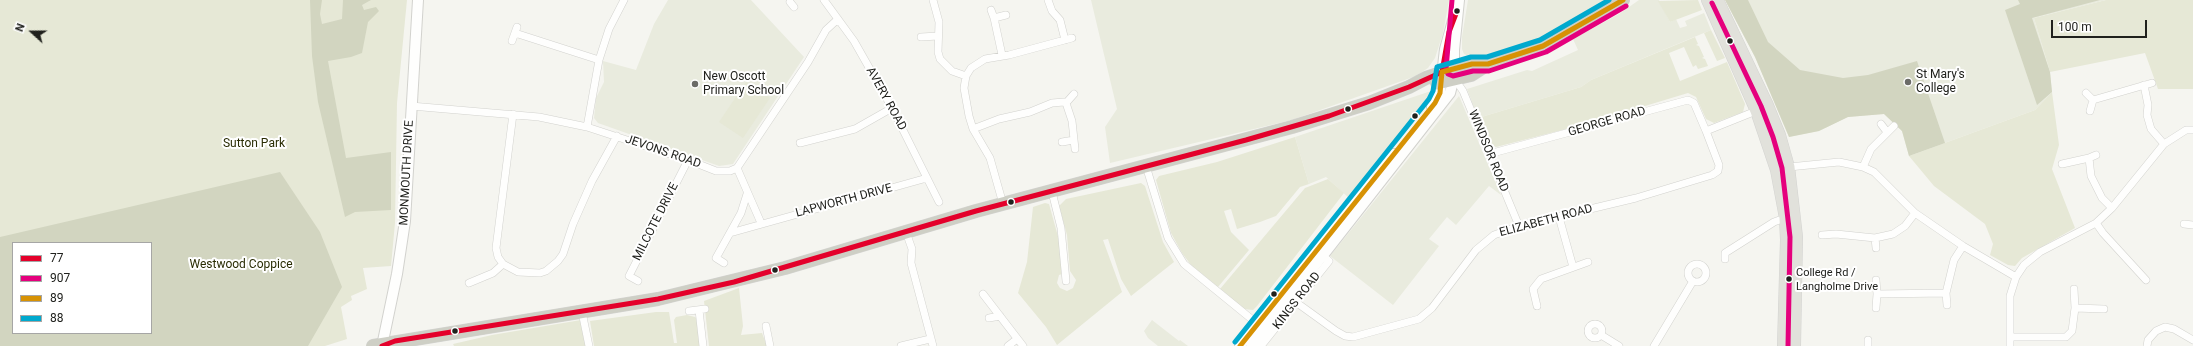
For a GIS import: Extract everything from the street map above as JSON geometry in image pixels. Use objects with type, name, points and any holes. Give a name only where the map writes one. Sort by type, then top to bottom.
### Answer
[{"type":"highway","points":[[379,345],[658,299],[734,282],[1004,204],[1292,127],[1369,103],[1410,87],[1426,78],[1448,75],[1472,64],[1488,64],[1543,46],[1623,0]]},
{"type":"highway","points":[[417,346],[456,339],[483,328]]},
{"type":"main road","name":"MONMOUTH DRIVE","points":[[379,345],[402,247],[418,0]]},
{"type":"main road","points":[[1448,75],[1459,0]]},
{"type":"main road","points":[[1707,0],[1756,111],[1776,170],[1786,240],[1783,346]]},
{"type":"main road","points":[[1718,0],[1780,135],[1789,167],[1797,237],[1795,346]]},
{"type":"main road","name":"KINGS ROAD","points":[[1240,346],[1290,298],[1450,93],[1448,75]]},
{"type":"main road","name":"KINGS ROAD","points":[[1290,298],[1435,103],[1448,75]]},
{"type":"main road","points":[[1786,240],[1797,237]]},
{"type":"main road","name":"KINGS ROAD","points":[[1252,346],[1261,327]]},
{"type":"street","points":[[588,127],[599,60],[609,29],[624,0]]},
{"type":"street","name":"AVERY ROAD","points":[[824,0],[854,41],[892,108],[939,202]]},
{"type":"street","points":[[934,0],[939,22],[938,36],[940,58],[952,71],[966,76]]},
{"type":"street","points":[[1004,204],[990,158],[973,129],[965,101],[964,82],[966,76],[977,63],[1002,56],[1009,56],[1068,39],[1060,20],[1052,11],[1048,0]]},
{"type":"street","points":[[990,10],[994,18],[1002,56]]},
{"type":"street","points":[[994,18],[1006,15]]},
{"type":"street","points":[[761,224],[737,168],[808,62],[826,30],[838,19]]},
{"type":"street","points":[[512,41],[516,30],[599,60]]},
{"type":"street","points":[[921,37],[938,36]]},
{"type":"street","name":"WINDSOR ROAD","points":[[1448,75],[1463,91],[1519,226]]},
{"type":"street","points":[[2093,100],[2152,83]]},
{"type":"street","points":[[2144,85],[2148,105],[2147,115],[2151,128],[2164,144]]},
{"type":"street","points":[[2086,93],[2093,100]]},
{"type":"street","points":[[1066,103],[1074,94]]},
{"type":"street","name":"GEORGE ROAD","points":[[1489,154],[1688,100],[1694,103],[1719,162]]},
{"type":"street","points":[[2090,111],[2093,100]]},
{"type":"street","points":[[973,129],[1000,119],[1030,112],[1052,103],[1060,101],[1066,103]]},
{"type":"street","points":[[1066,103],[1072,121],[1075,149]]},
{"type":"street","name":"JEVONS ROAD","points":[[411,106],[513,114],[588,127],[688,160],[716,171],[730,171],[737,168]]},
{"type":"street","points":[[800,143],[855,129],[892,108]]},
{"type":"street","points":[[1706,131],[1756,111]]},
{"type":"street","points":[[513,114],[496,248],[503,264],[514,270],[533,274],[546,271],[558,261],[563,254],[573,224],[592,181],[617,136]]},
{"type":"street","points":[[1881,124],[1887,132]]},
{"type":"street","points":[[1863,166],[1871,149],[1894,126]]},
{"type":"street","points":[[2010,346],[2010,296],[2016,277],[2024,264],[2040,252],[2096,223],[2112,208],[2164,144],[2186,130],[2193,130]]},
{"type":"street","points":[[1062,142],[1074,140]]},
{"type":"street","points":[[2062,164],[2096,155]]},
{"type":"street","points":[[2089,158],[2091,176],[2102,198],[2112,208]]},
{"type":"street","name":"MILCOTE DRIVE","points":[[638,280],[629,276],[688,160]]},
{"type":"street","name":"ELIZABETH ROAD","points":[[1290,298],[1345,336],[1353,337],[1412,322],[1425,315],[1481,244],[1494,235],[1519,226],[1559,217],[1712,175],[1718,171],[1719,162]]},
{"type":"street","points":[[1789,167],[1839,162],[1863,166],[1874,172],[1915,213],[1963,246],[2016,277]]},
{"type":"street","points":[[1146,166],[1168,238],[1184,264],[1261,327]]},
{"type":"street","name":"LAPWORTH DRIVE","points":[[730,233],[927,178]]},
{"type":"street","points":[[1052,192],[1061,228],[1066,281]]},
{"type":"street","points":[[724,263],[716,258],[741,213],[747,194]]},
{"type":"street","points":[[1822,235],[1831,234],[1875,238],[1893,234],[1905,226],[1915,213]]},
{"type":"street","points":[[1559,217],[1573,267]]},
{"type":"street","points":[[1725,259],[1725,253],[1774,222],[1784,218]]},
{"type":"street","points":[[2096,223],[2103,234],[2146,280]]},
{"type":"street","points":[[2184,224],[2193,225]]},
{"type":"street","points":[[1831,226],[1831,234]]},
{"type":"street","points":[[902,346],[931,342],[911,263],[912,249],[906,232]]},
{"type":"street","points":[[1875,238],[1876,248]]},
{"type":"street","points":[[1947,305],[1946,293],[1954,260],[1963,246]]},
{"type":"street","points":[[1537,306],[1533,289],[1541,279],[1588,262]]},
{"type":"street","points":[[469,283],[493,273],[503,264]]},
{"type":"street","points":[[2127,272],[2134,267]]},
{"type":"street","points":[[1876,280],[1876,308]]},
{"type":"street","points":[[1654,346],[1693,281]]},
{"type":"street","points":[[2010,337],[2066,337],[2072,331],[2075,308],[2074,289]]},
{"type":"street","points":[[1877,294],[1946,293]]},
{"type":"street","points":[[983,294],[1023,346]]},
{"type":"street","name":"KINGS ROAD","points":[[1261,346],[1290,298]]},
{"type":"street","points":[[2075,308],[2104,309]]},
{"type":"street","points":[[689,311],[702,309],[703,346]]},
{"type":"street","points":[[582,312],[589,346]]},
{"type":"street","points":[[989,318],[1000,316]]},
{"type":"street","points":[[766,326],[770,346]]},
{"type":"street","points":[[2147,346],[2148,340],[2156,331],[2165,327],[2174,329],[2193,339]]},
{"type":"street","points":[[1601,335],[1619,346]]},
{"type":"street","points":[[1008,346],[1017,339]]},
{"type":"shaded area","name":"New Oscott Primary School","points":[[668,0],[751,0],[804,57],[733,164],[719,166],[598,123],[594,118],[596,98],[604,82],[603,61],[636,70],[654,24]]},
{"type":"shaded area","points":[[1091,0],[1449,0],[1443,33],[1435,58],[1428,68],[1416,76],[1292,120],[1110,163],[1105,127],[1117,109]]},
{"type":"shaded area","points":[[1468,0],[1612,0],[1569,26],[1516,52],[1473,58],[1464,54],[1462,49],[1462,37]]},
{"type":"shaded area","points":[[1639,0],[1659,0],[1670,22],[1676,19],[1680,28],[1687,26],[1685,21],[1704,13],[1711,30],[1591,80],[1581,87],[1478,118],[1467,89],[1527,70],[1532,71],[1578,50],[1573,39],[1619,14]]},
{"type":"shaded area","name":"St Mary's College","points":[[1725,0],[2106,0],[2034,18],[2050,72],[2052,92],[2035,110],[1909,156],[1902,131],[1884,114],[1848,117],[1819,131],[1789,137],[1755,57]]},
{"type":"shaded area","points":[[1431,91],[1435,95],[1350,199],[1326,177],[1309,184],[1295,137]]},
{"type":"shaded area","points":[[1459,96],[1501,195],[1489,186],[1456,225],[1447,217],[1429,239],[1439,246],[1393,305],[1330,256]]},
{"type":"shaded area","points":[[1152,320],[1179,341],[1180,340],[1188,346],[1158,346],[1148,338],[1144,331]]},
{"type":"green space","name":"Sutton Park","points":[[0,0],[407,0],[397,103],[395,223],[391,266],[363,268],[367,289],[351,296],[352,300],[341,307],[347,339],[325,346],[0,346]]},
{"type":"green space","points":[[310,0],[322,0],[320,14],[322,24],[342,19],[343,0],[371,0],[362,5],[364,10],[376,7],[379,11],[368,22],[362,53],[351,57],[328,61],[346,158],[391,152],[391,210],[355,212],[345,217],[318,102],[312,56]]},
{"type":"green space","points":[[1698,0],[1702,10],[1670,22],[1658,1]]},
{"type":"green space","points":[[1725,0],[1748,0],[1768,42],[1800,70],[1843,78],[1868,75],[1917,61],[1945,143],[1909,156],[1902,131],[1884,114],[1848,117],[1819,131],[1789,137],[1755,57]]},
{"type":"green space","points":[[2018,0],[2100,0],[2032,18],[2050,72],[2052,92],[2037,105],[2005,10],[2020,4]]},
{"type":"green space","points":[[2106,0],[2193,0],[2193,89],[2158,89],[2145,53],[2050,72],[2034,18]]},
{"type":"green space","points":[[1711,30],[1725,58],[1717,61],[1704,33]]},
{"type":"green space","points":[[1695,37],[1698,44],[1696,45],[1699,46],[1704,57],[1702,58],[1705,59],[1708,66],[1698,69],[1696,65],[1693,67],[1684,47],[1669,53],[1680,81],[1727,62],[1745,104],[1743,112],[1714,123],[1706,119],[1696,97],[1688,93],[1582,125],[1496,147],[1490,145],[1478,118],[1581,87],[1591,80]]},
{"type":"green space","points":[[746,82],[770,98],[743,138],[719,122]]},
{"type":"green space","points":[[2052,92],[2059,145],[2052,169],[2075,228],[2022,258],[2015,266],[2008,265],[1990,255],[1993,244],[1985,224],[1934,186],[1909,156],[2035,110]]},
{"type":"green space","points":[[1295,137],[1309,184],[1300,187],[1276,216],[1260,222],[1237,229],[1231,209],[1224,211],[1231,232],[1249,250],[1218,287],[1191,265],[1182,253],[1171,233],[1156,180],[1159,176],[1217,162]]},
{"type":"green space","name":"Westwood Coppice","points":[[280,172],[320,232],[342,287],[308,346],[0,346],[0,237]]},
{"type":"green space","points":[[1328,179],[1344,193],[1257,306],[1253,310],[1244,309],[1220,289],[1305,188]]},
{"type":"green space","points":[[1141,183],[1145,186],[1163,242],[1174,262],[1131,296],[1121,279],[1108,239],[1103,240],[1122,292],[1057,345],[1046,327],[1018,293],[1027,262],[1033,207],[1045,203],[1049,204],[1059,240],[1062,274],[1059,275],[1057,283],[1060,288],[1067,291],[1073,288],[1076,280],[1070,271],[1067,235],[1059,206],[1066,199]]},
{"type":"green space","points":[[739,288],[743,326],[741,335],[762,333],[767,346],[709,346],[704,301]]},
{"type":"green space","points":[[656,312],[669,312],[674,343],[677,343],[674,320],[676,317],[687,315],[695,317],[697,319],[700,346],[594,346],[590,321]]},
{"type":"green space","points":[[581,320],[586,346],[454,346],[453,344],[492,335]]},
{"type":"transit line","name":"907","points":[[1452,0],[1446,69],[1448,74],[1453,76],[1473,71],[1489,71],[1546,52],[1626,6]]},
{"type":"transit line","name":"88","points":[[1235,342],[1429,99],[1433,91],[1437,67],[1471,57],[1487,57],[1540,40],[1609,0]]},
{"type":"transit line","name":"89","points":[[1240,346],[1435,103],[1440,93],[1442,72],[1472,64],[1488,64],[1543,46],[1623,0]]},
{"type":"transit line","name":"907","points":[[1712,3],[1761,106],[1773,137],[1782,168],[1790,237],[1788,346]]},
{"type":"transit line","name":"77","points":[[382,346],[395,341],[658,299],[734,282],[976,211],[1246,140],[1329,116],[1409,87],[1442,72],[1449,32],[1457,11]]},
{"type":"place","name":"St Mary's College","points":[[1908,82]]},
{"type":"place","name":"New Oscott Primary School","points":[[695,84]]},
{"type":"place","name":"College Rd / Langholme Drive","points":[[1789,279]]}]
